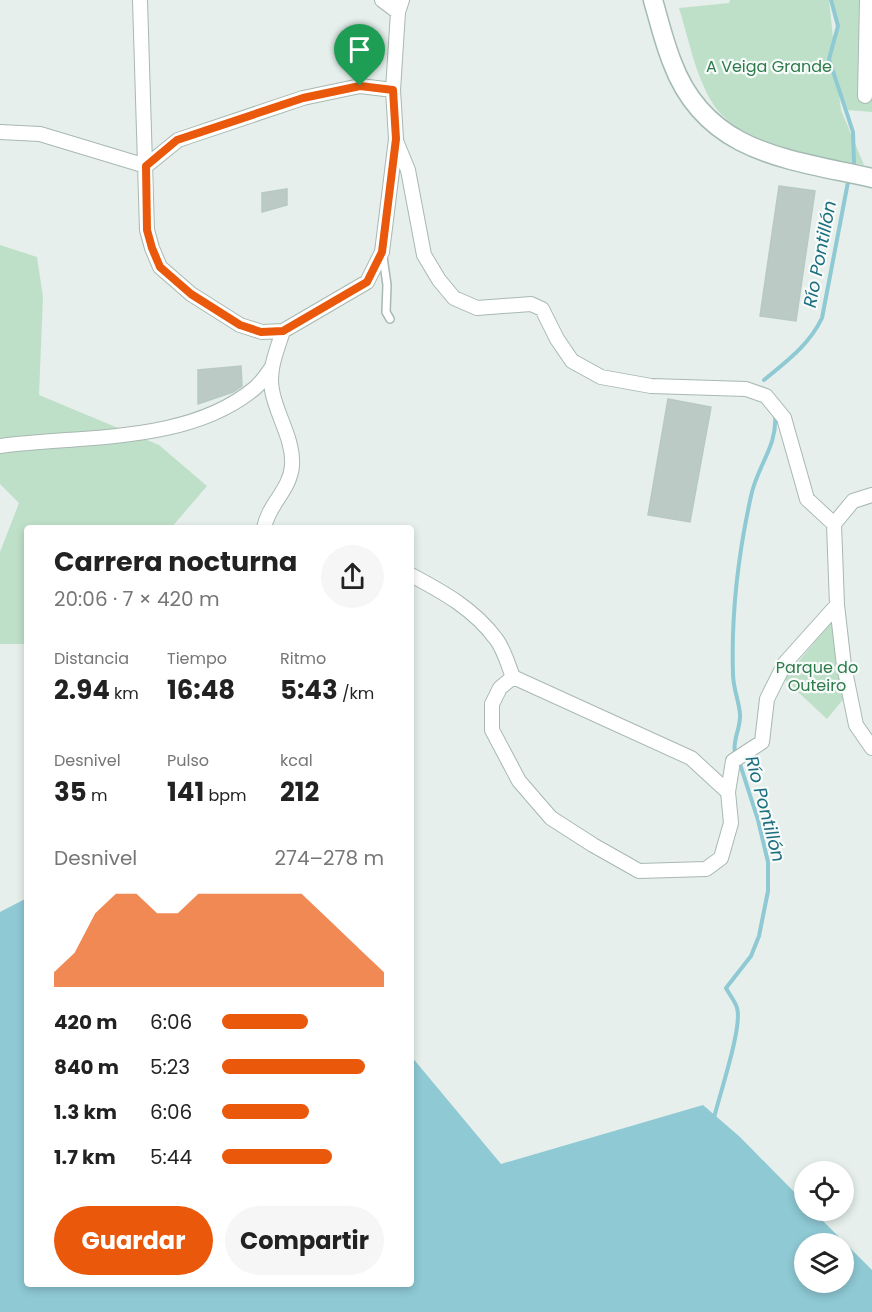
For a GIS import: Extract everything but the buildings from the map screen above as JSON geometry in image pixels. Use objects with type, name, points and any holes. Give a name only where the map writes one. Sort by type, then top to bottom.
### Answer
[{"type":"main road","points":[[653,0],[672,64],[691,99],[720,131],[757,150],[872,178]]},
{"type":"street","points":[[140,0],[147,230],[152,248],[160,267],[191,294],[240,325],[261,332],[283,331],[367,282],[382,252],[396,139],[393,90],[400,6],[382,0]]},
{"type":"street","points":[[864,96],[867,0]]},
{"type":"street","points":[[146,166],[177,140],[303,98],[360,86],[393,90]]},
{"type":"street","points":[[0,132],[40,134],[146,166]]},
{"type":"street","points":[[396,139],[408,170],[424,255],[439,280],[454,298],[477,308],[531,304],[542,309],[557,339],[572,361],[601,377],[651,386],[746,389],[766,396],[784,418],[807,500],[834,524]]},
{"type":"street","points":[[265,525],[268,512],[289,481],[292,464],[288,439],[272,389],[272,367],[283,331]]},
{"type":"street","points":[[0,446],[159,430],[192,422],[225,408],[256,387],[272,367]]},
{"type":"street","points":[[872,495],[853,501],[834,524],[837,605],[844,666],[856,725],[872,748]]},
{"type":"street","points":[[414,577],[446,593],[472,613],[497,640],[513,677],[691,758],[728,792]]},
{"type":"street","points":[[513,677],[500,688],[492,704],[492,730],[519,781],[551,818],[639,871],[706,869],[721,858],[731,823],[728,792],[739,758],[762,742],[767,699],[785,663],[837,605]]},
{"type":"lane","points":[[382,252],[387,285],[386,312],[390,319]]},
{"type":"green space","name":"A Veiga Grande","points":[[730,0],[829,0],[834,46],[839,26],[832,0],[872,0],[872,112],[848,110],[838,83],[841,110],[864,165],[803,153],[760,139],[741,130],[725,118],[713,104],[697,69],[679,8],[729,3]]},
{"type":"green space","points":[[0,245],[37,257],[43,297],[39,395],[159,445],[207,486],[174,525],[24,525],[24,644],[0,644],[0,552],[19,503],[0,484]]},
{"type":"green space","name":"Parque do Outeiro","points":[[833,620],[846,696],[827,719],[784,679]]},
{"type":"water","points":[[24,900],[24,1287],[414,1287],[414,1060],[501,1164],[703,1105],[740,1137],[794,1192],[794,1221],[823,1221],[835,1233],[794,1233],[794,1293],[854,1293],[854,1252],[872,1270],[872,1312],[0,1312],[0,912]]},
{"type":"waterway","name":"Río Pontillón","points":[[831,0],[838,26],[829,59],[853,132],[854,163]]},
{"type":"waterway","name":"Río Pontillón","points":[[764,380],[804,344],[822,318],[848,182]]},
{"type":"waterway","name":"Río Pontillón","points":[[735,754],[740,714],[733,674],[736,584],[751,496],[773,436],[775,414]]},
{"type":"waterway","name":"Río Pontillón","points":[[714,1118],[737,1030],[737,1008],[726,988],[751,956],[759,936],[768,891],[768,862],[758,820],[739,761]]},
{"type":"route","points":[[360,86],[393,90],[396,139],[382,252],[367,282],[283,331],[261,332],[240,325],[191,294],[160,267],[147,230],[146,166],[177,140],[303,98],[360,86]]}]
